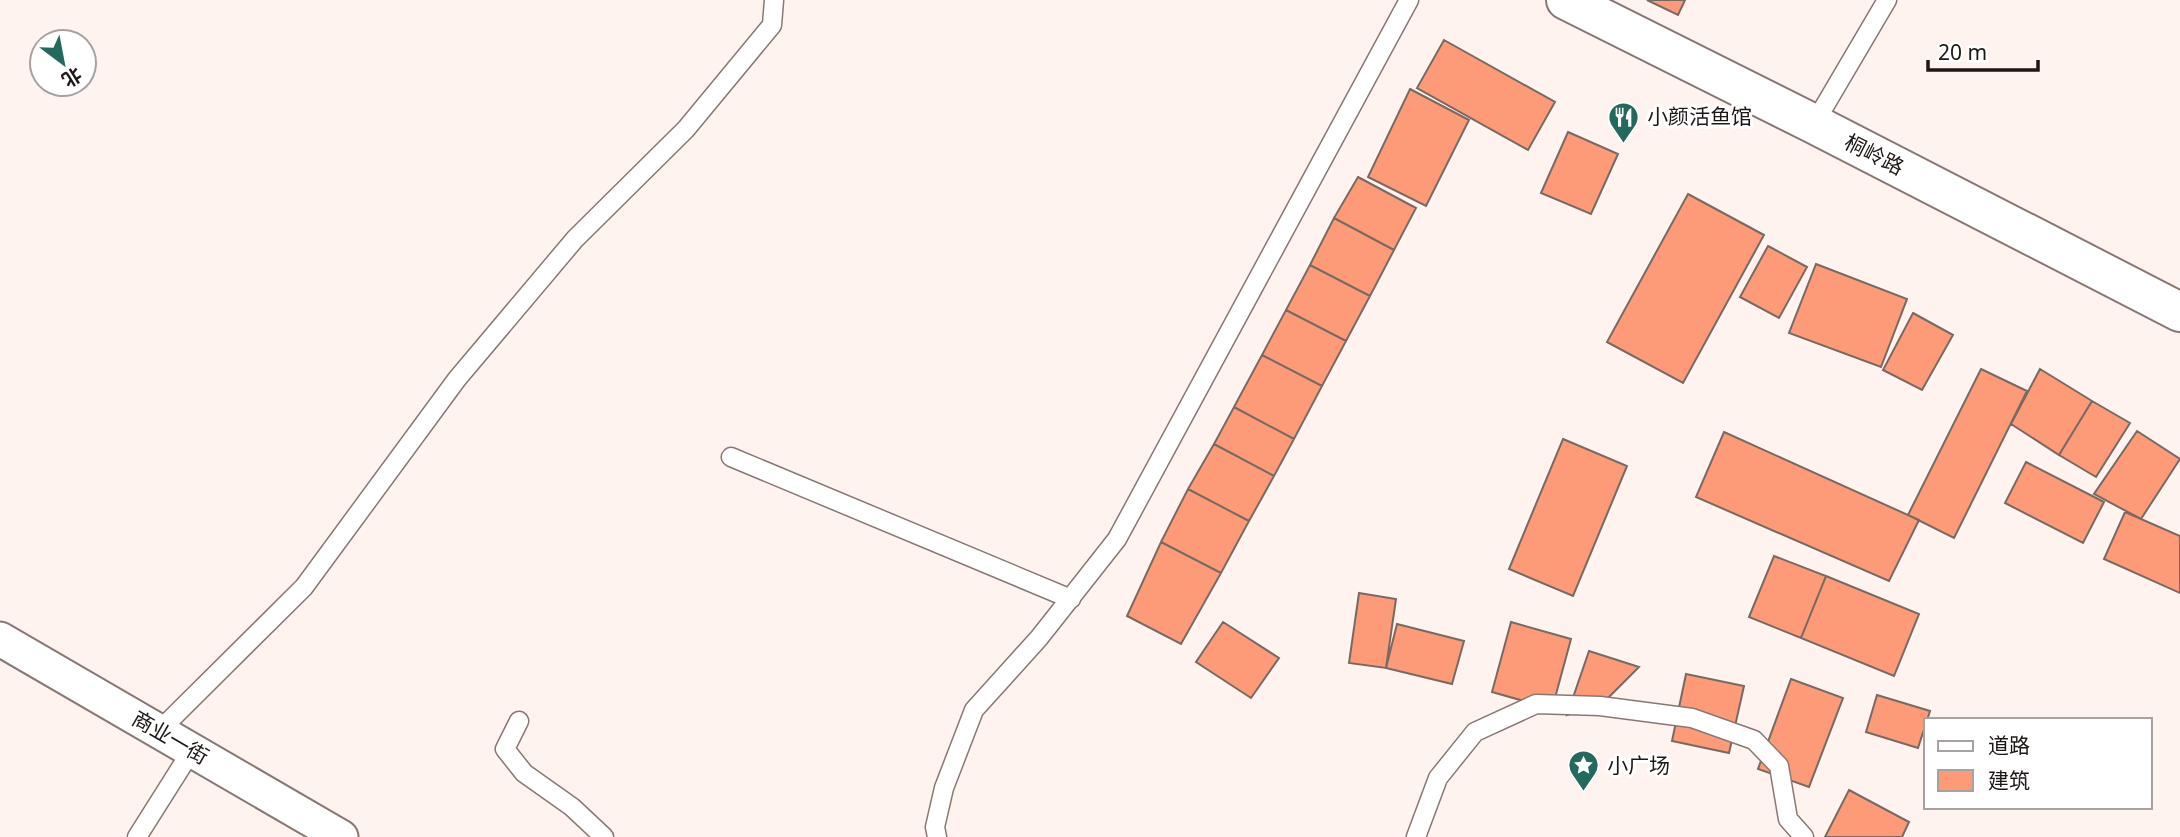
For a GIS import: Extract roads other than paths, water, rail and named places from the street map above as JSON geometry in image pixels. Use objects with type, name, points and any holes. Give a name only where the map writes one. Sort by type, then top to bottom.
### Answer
[{"type":"main road","name":"桐岭路","points":[[1566,0],[2180,312]]},
{"type":"street","name":"商业一街","points":[[0,639],[341,837]]},
{"type":"lane","points":[[159,732],[304,587],[457,379],[575,239],[686,129],[772,24],[774,0]]},
{"type":"lane","points":[[937,837],[935,827],[944,788],[974,710],[1039,638],[1117,539],[1409,0]]},
{"type":"lane","points":[[1814,124],[1887,0]]},
{"type":"lane","points":[[731,457],[1071,599]]},
{"type":"lane","points":[[1416,837],[1438,778],[1475,732],[1536,704],[1600,706],[1692,718],[1754,740],[1779,766],[1788,819],[1804,837]]},
{"type":"lane","points":[[519,721],[505,750],[524,773],[572,807],[604,837]]},
{"type":"lane","points":[[136,837],[192,750]]},
{"type":"place","name":"小颜活鱼馆","points":[[1624,144]]},
{"type":"place","name":"小广场","points":[[1584,793]]}]
